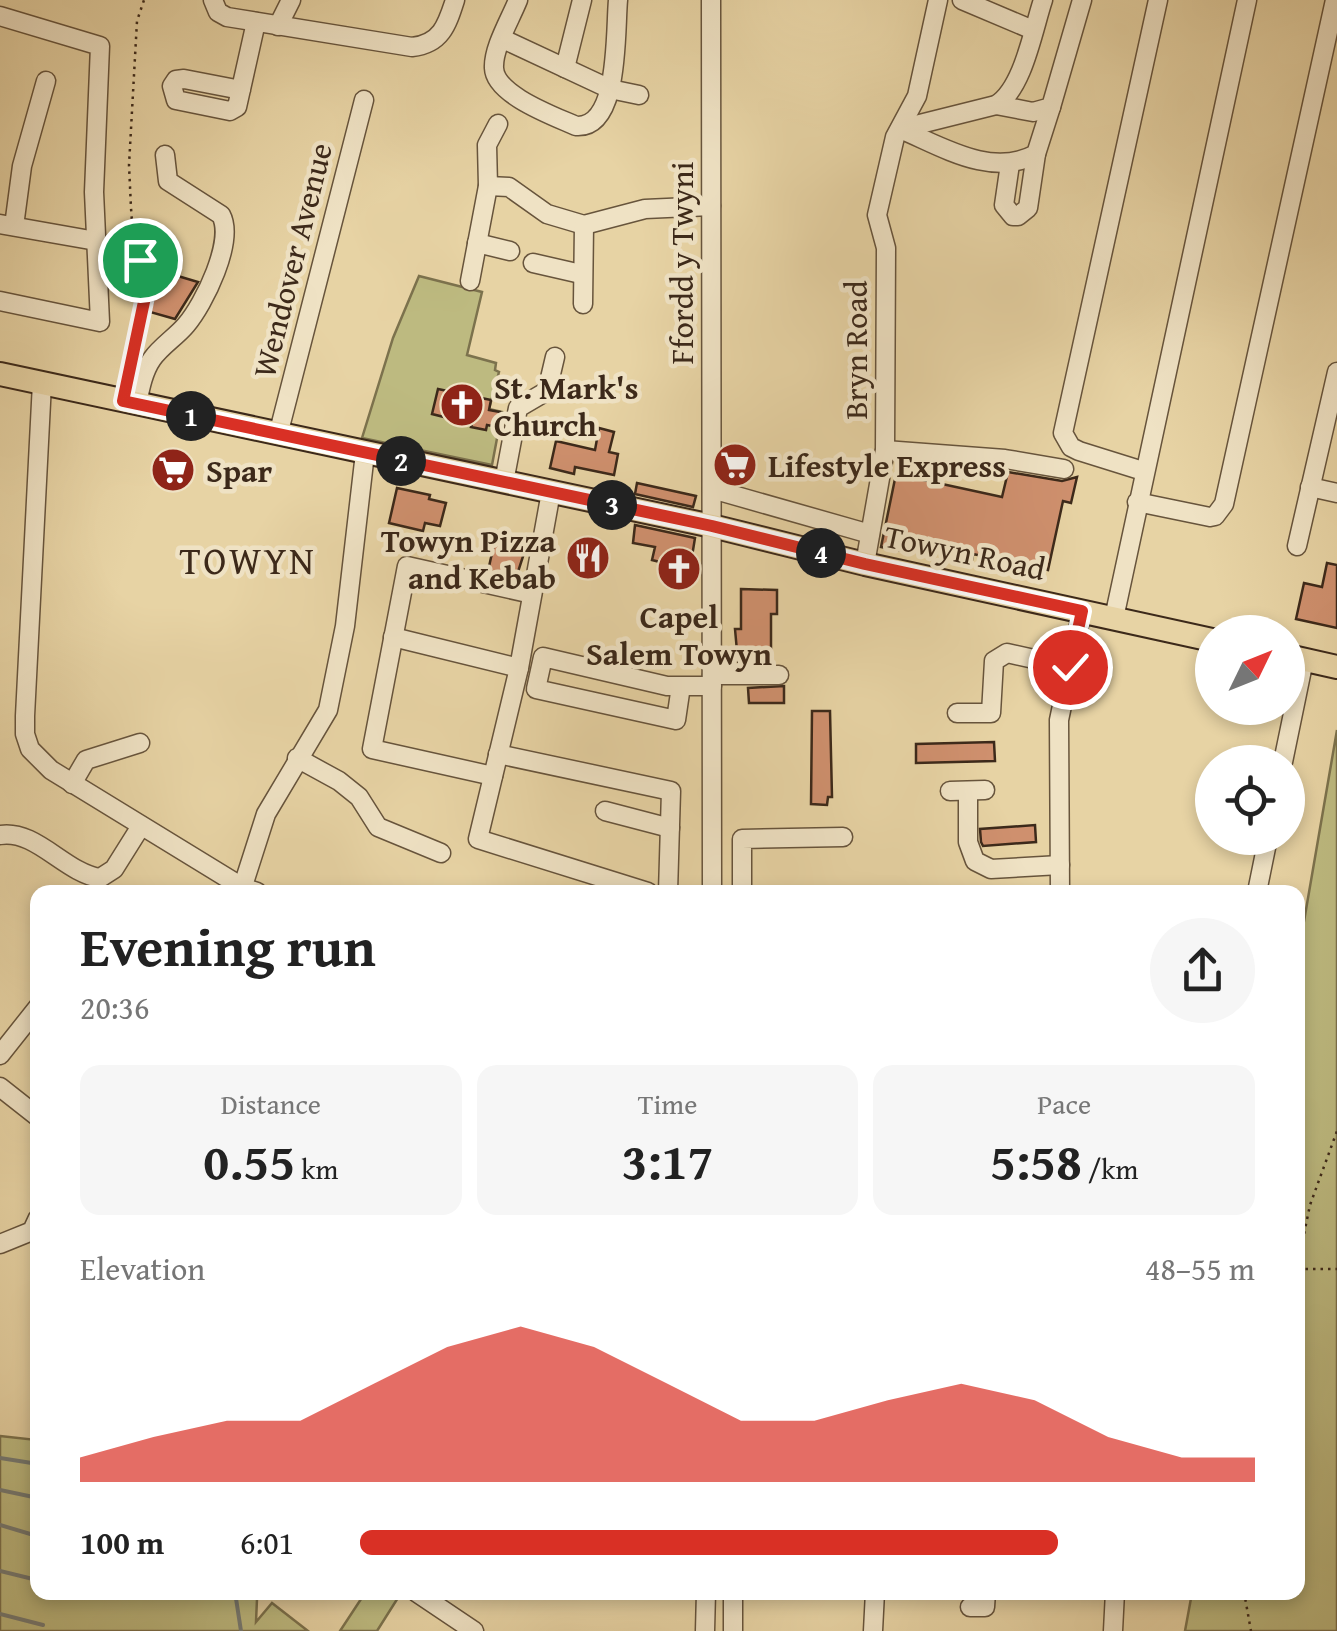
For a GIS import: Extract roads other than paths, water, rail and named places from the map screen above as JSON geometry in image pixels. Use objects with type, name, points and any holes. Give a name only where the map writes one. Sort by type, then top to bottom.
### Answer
[{"type":"main road","name":"Towyn Road","points":[[0,374],[712,526],[865,564],[1195,636]]},
{"type":"main road","points":[[1305,660],[1337,667]]},
{"type":"street","points":[[213,0],[218,12],[228,18],[412,47],[426,46],[439,37],[455,0]]},
{"type":"street","points":[[278,26],[290,0]]},
{"type":"street","points":[[518,0],[494,63],[498,82],[508,92],[576,126],[594,124],[601,117],[610,89],[618,0]]},
{"type":"street","points":[[565,68],[582,0]]},
{"type":"street","name":"Ffordd y Twyni","points":[[711,0],[712,885]]},
{"type":"street","name":"Bryn Road","points":[[865,564],[885,450],[886,248],[877,215],[898,133],[916,96],[938,0]]},
{"type":"street","points":[[962,0],[1033,30]]},
{"type":"street","points":[[996,106],[1012,91],[1043,0]]},
{"type":"street","points":[[1010,164],[1004,205],[1013,216],[1018,216],[1028,208],[1036,154],[1082,0]]},
{"type":"street","points":[[1143,472],[1079,451],[1065,440],[1063,433],[1158,0]]},
{"type":"street","points":[[1114,618],[1247,0]]},
{"type":"street","points":[[1137,502],[1210,517],[1224,504],[1335,0]]},
{"type":"street","points":[[0,16],[100,46],[94,192],[100,322],[0,301]]},
{"type":"street","points":[[241,90],[256,22]]},
{"type":"street","points":[[503,39],[610,89],[640,95]]},
{"type":"street","points":[[46,80],[7,225],[96,241]]},
{"type":"street","name":"Wendover Avenue","points":[[278,435],[364,100]]},
{"type":"street","points":[[898,133],[996,106],[1033,112],[1051,107]]},
{"type":"street","points":[[470,281],[488,186],[490,130]]},
{"type":"street","points":[[898,133],[974,160],[1010,164],[1036,154]]},
{"type":"street","points":[[136,404],[152,359],[189,322],[206,293],[226,241],[222,216],[168,181],[165,156]]},
{"type":"street","points":[[488,186],[509,188],[547,214],[584,226],[644,209],[711,206]]},
{"type":"street","points":[[583,304],[584,226]]},
{"type":"street","points":[[477,243],[510,251]]},
{"type":"street","points":[[533,262],[581,274]]},
{"type":"street","points":[[504,482],[518,408],[547,391],[555,357]]},
{"type":"street","points":[[1297,546],[1337,372]]},
{"type":"street","points":[[42,384],[25,734],[38,760],[237,885]]},
{"type":"street","points":[[885,450],[1005,459],[1064,469]]},
{"type":"street","points":[[248,885],[266,814],[328,710],[345,626],[365,454]]},
{"type":"street","points":[[1310,487],[1337,493]]},
{"type":"street","points":[[712,489],[870,534]]},
{"type":"street","points":[[551,492],[518,668],[478,839],[626,885]]},
{"type":"street","points":[[493,776],[372,749],[407,566],[532,594]]},
{"type":"street","points":[[1060,885],[1060,720],[1082,611]]},
{"type":"street","points":[[394,636],[518,668]]},
{"type":"street","points":[[957,713],[991,713],[994,661],[999,655],[1007,653],[1070,667]]},
{"type":"street","points":[[681,686],[676,720],[536,689],[543,657],[666,686],[779,675]]},
{"type":"street","points":[[72,784],[86,760],[140,743]]},
{"type":"street","points":[[498,754],[671,791],[668,885]]},
{"type":"street","points":[[298,758],[359,796],[378,828],[441,853]]},
{"type":"street","points":[[968,791],[968,842],[975,861],[991,869],[1060,866]]},
{"type":"street","points":[[606,810],[670,828]]},
{"type":"street","points":[[0,834],[18,835],[100,885],[142,826]]},
{"type":"street","points":[[742,885],[742,839],[843,837]]},
{"type":"street","points":[[1258,885],[1265,855]]},
{"type":"street","points":[[0,1054],[30,1017]]},
{"type":"street","points":[[0,1086],[30,1110]]},
{"type":"street","points":[[0,1244],[30,1233]]},
{"type":"street","points":[[428,1600],[474,1631]]},
{"type":"street","points":[[706,1600],[706,1631]]},
{"type":"street","points":[[732,1631],[733,1600]]},
{"type":"street","points":[[873,1631],[875,1600]]},
{"type":"street","points":[[970,1607],[985,1608],[986,1600]]},
{"type":"street","points":[[1113,1631],[1115,1600]]},
{"type":"waterway","points":[[0,1458],[30,1463]]},
{"type":"waterway","points":[[0,1490],[30,1496]]},
{"type":"waterway","points":[[0,1525],[30,1534]]},
{"type":"waterway","points":[[0,1571],[30,1578]]},
{"type":"waterway","points":[[236,1600],[241,1631]]},
{"type":"waterway","points":[[0,1614],[43,1625]]},
{"type":"place","name":"St. Mark's Church","points":[[462,405]]},
{"type":"place","name":"Lifestyle Express","points":[[735,465]]},
{"type":"place","name":"Spar","points":[[173,470]]},
{"type":"place","name":"Towyn Pizza and Kebab","points":[[588,558]]},
{"type":"place","name":"Capel Salem Towyn","points":[[679,569]]},
{"type":"district","name":"TOWYN","points":[[248,560]]}]
